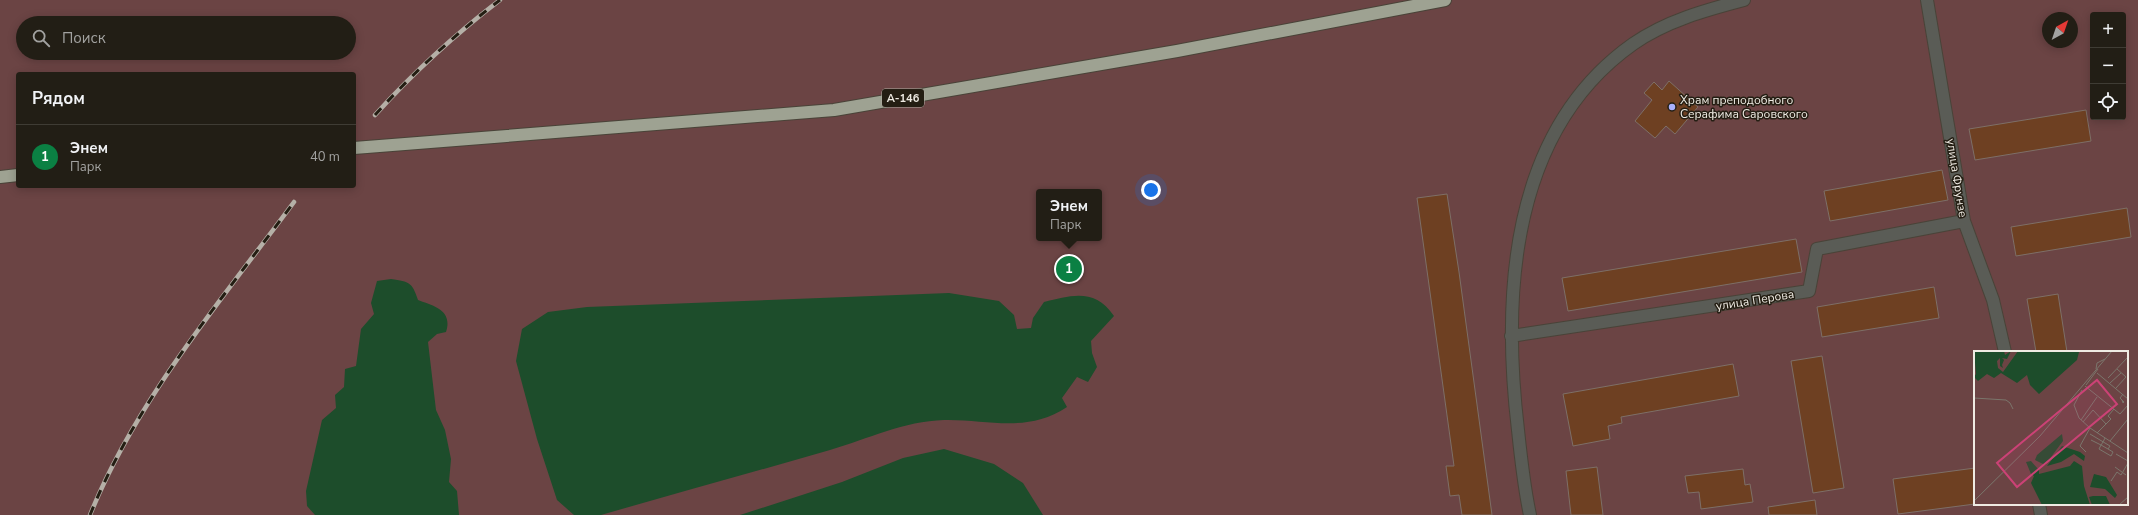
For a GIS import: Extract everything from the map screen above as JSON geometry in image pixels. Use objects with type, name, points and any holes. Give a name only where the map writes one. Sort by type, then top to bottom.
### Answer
[{"type":"highway","name":"А-146","points":[[356,148],[834,110],[1178,51],[1445,0]]},
{"type":"highway","points":[[0,177],[16,175]]},
{"type":"street","points":[[1530,515],[1525,492],[1513,384],[1511,336],[1512,301],[1520,227],[1537,169],[1558,126],[1590,81],[1633,44],[1674,21],[1744,0]]},
{"type":"street","name":"улица Фрунзе","points":[[1927,0],[1964,221],[1992,300],[2005,351]]},
{"type":"street","name":"улица Перова","points":[[1511,336],[1809,291],[1818,249],[1964,221]]},
{"type":"street","points":[[2039,505],[2041,515]]},
{"type":"shaded area","points":[[0,0],[2138,0],[2138,515],[0,515]]},
{"type":"shaded area","points":[[391,279],[406,282],[412,286],[418,300],[441,310],[447,319],[446,332],[437,334],[428,342],[436,410],[445,430],[451,459],[449,482],[457,491],[459,515],[315,515],[307,506],[306,491],[322,420],[336,408],[335,395],[344,387],[345,369],[356,366],[361,329],[374,314],[371,303],[377,281]]},
{"type":"shaded area","points":[[949,293],[999,301],[1014,315],[1017,329],[1031,328],[1033,318],[1044,302],[1064,297],[1091,297],[1107,307],[1114,316],[1091,341],[1092,353],[1097,367],[1088,382],[1077,377],[1062,398],[1067,407],[1052,415],[1037,420],[1022,423],[1007,423],[944,420],[929,421],[900,427],[844,446],[601,515],[574,515],[557,500],[537,439],[516,361],[522,329],[548,312],[587,307]]},
{"type":"shaded area","points":[[944,449],[994,464],[1023,483],[1043,515],[740,515],[842,482],[903,458]]},
{"type":"building","name":"Храм преподобного Серафима Саровского","points":[[1669,81],[1698,107],[1675,134],[1666,126],[1655,138],[1635,121],[1652,100],[1644,93],[1654,82],[1662,90]]},
{"type":"building","points":[[2086,110],[2091,141],[1975,160],[1969,129]]},
{"type":"building","points":[[1942,170],[1948,200],[1830,221],[1824,191]]},
{"type":"building","points":[[1447,194],[1492,515],[1462,515],[1459,495],[1450,496],[1446,466],[1454,466],[1417,198]]},
{"type":"building","points":[[2127,208],[2131,237],[2016,256],[2011,227]]},
{"type":"building","points":[[1796,239],[1802,272],[1568,311],[1562,278]]},
{"type":"building","points":[[1934,287],[1939,318],[1822,337],[1817,307]]},
{"type":"building","points":[[2058,294],[2067,351],[2036,351],[2027,299]]},
{"type":"building","points":[[1822,356],[1844,488],[1813,493],[1791,361]]},
{"type":"building","points":[[1733,364],[1739,396],[1621,417],[1622,423],[1608,426],[1610,439],[1573,446],[1563,394]]},
{"type":"building","points":[[1597,467],[1603,515],[1571,515],[1566,471]]},
{"type":"building","points":[[1974,468],[1974,504],[1898,514],[1893,479]]},
{"type":"building","points":[[1743,469],[1745,485],[1750,484],[1753,502],[1701,509],[1699,492],[1688,493],[1685,476]]},
{"type":"building","points":[[1815,500],[1817,515],[1769,515],[1768,507]]},
{"type":"railway","points":[[375,115],[434,55],[500,0]]},
{"type":"railway","points":[[90,515],[109,472],[131,431],[156,391],[209,314],[294,202]]},
{"type":"place","name":"Храм преподобного Серафима Саровского","points":[[1672,107]]},
{"type":"place","name":"Энем","points":[[1069,269]]}]
